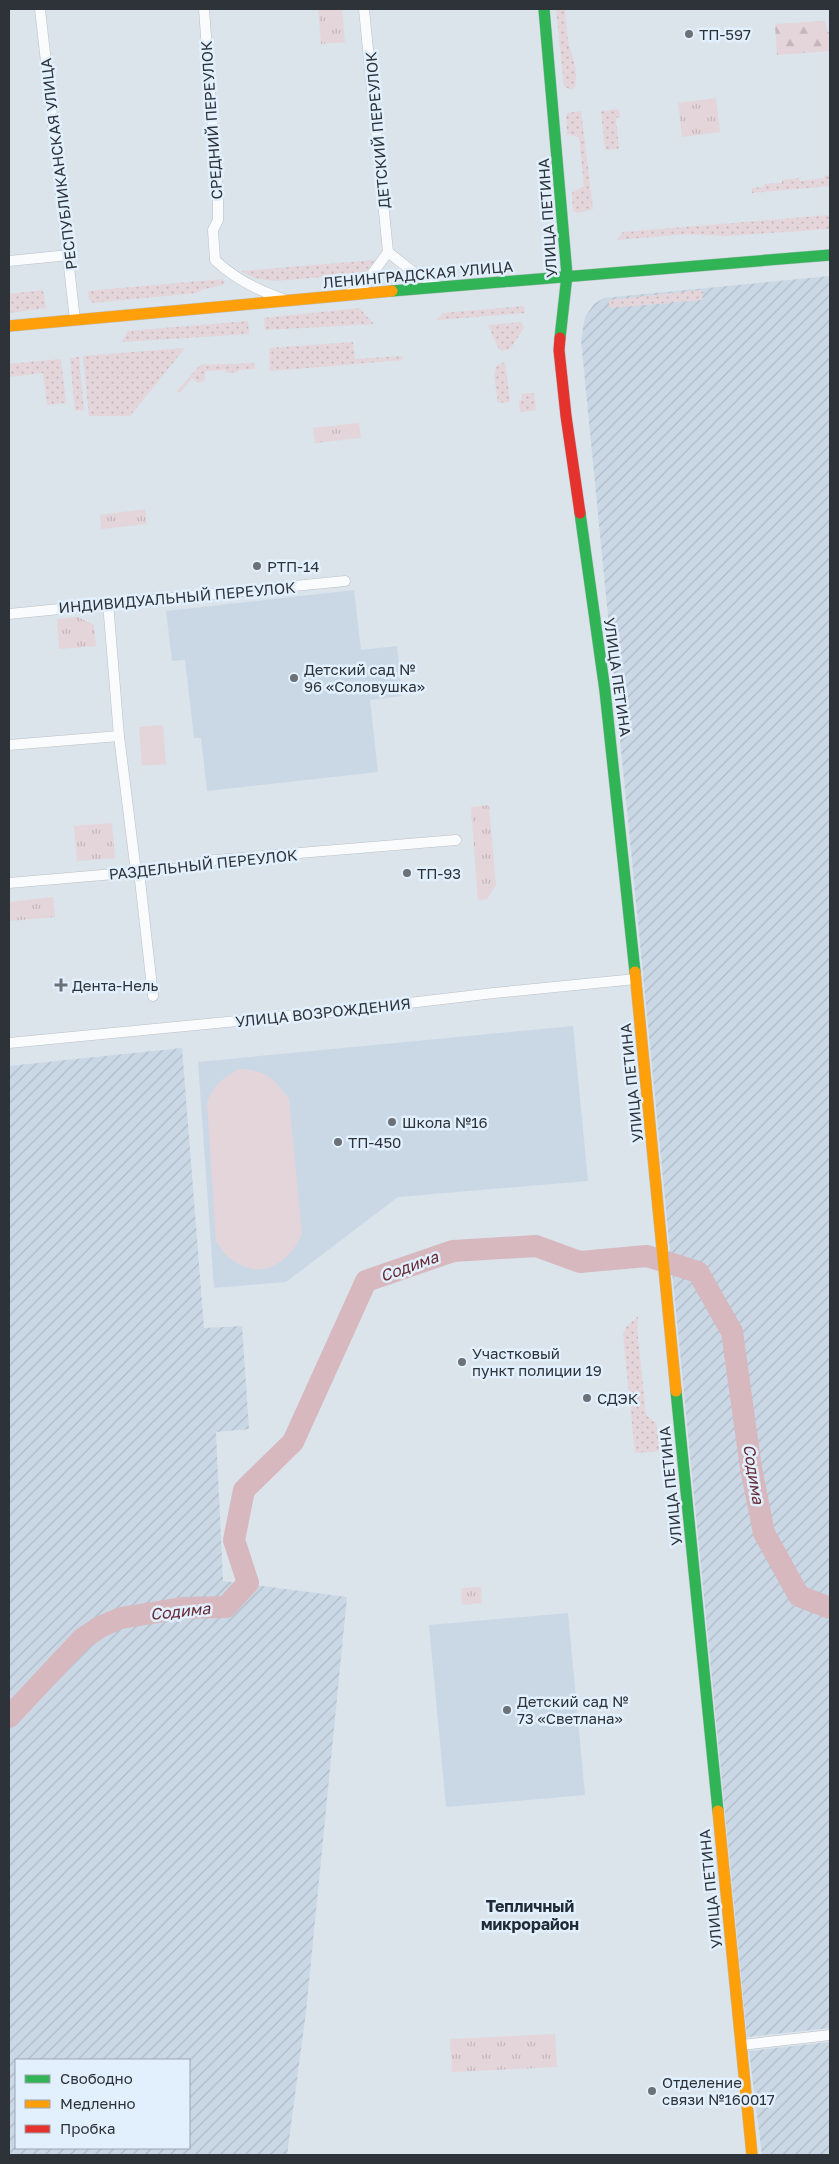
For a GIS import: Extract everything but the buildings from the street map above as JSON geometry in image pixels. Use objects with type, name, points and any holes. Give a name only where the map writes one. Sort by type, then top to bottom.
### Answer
[{"type":"street","name":"РЕСПУБЛИКАНСКАЯ УЛИЦА","points":[[40,9],[75,320]]},
{"type":"street","name":"СРЕДНИЙ ПЕРЕУЛОК","points":[[204,9],[218,198],[218,220],[213,230],[215,260],[231,275],[262,292],[288,301]]},
{"type":"street","name":"ДЕТСКИЙ ПЕРЕУЛОК","points":[[364,9],[388,252]]},
{"type":"street","name":"УЛИЦА ПЕТИНА","points":[[544,9],[567,275],[559,350],[566,416],[609,717],[752,2155]]},
{"type":"street","points":[[346,295],[365,284],[388,252],[412,272],[440,286]]},
{"type":"street","points":[[9,261],[69,255]]},
{"type":"street","name":"ЛЕНИНГРАДСКАЯ УЛИЦА","points":[[9,326],[567,275],[610,274],[830,255]]},
{"type":"street","name":"ИНДИВИДУАЛЬНЫЙ ПЕРЕУЛОК","points":[[9,614],[346,581]]},
{"type":"street","points":[[108,603],[120,736],[136,872],[140,880],[153,996]]},
{"type":"street","points":[[9,745],[120,736]]},
{"type":"street","name":"РАЗДЕЛЬНЫЙ ПЕРЕУЛОК","points":[[9,883],[196,868],[204,861],[456,840]]},
{"type":"street","name":"УЛИЦА ВОЗРОЖДЕНИЯ","points":[[9,1043],[341,1011],[636,979]]},
{"type":"street","points":[[741,2045],[830,2036]]},
{"type":"shaded area","points":[[830,276],[830,2028],[747,2037],[581,340],[585,317],[594,304],[604,298]]},
{"type":"shaded area","name":"Детский сад № 96 «Соловушка»","points":[[354,590],[361,650],[397,646],[402,696],[370,700],[378,772],[207,791],[201,738],[194,738],[185,660],[172,661],[166,611]]},
{"type":"shaded area","name":"Школа №16","points":[[573,1026],[588,1181],[398,1197],[286,1282],[214,1288],[198,1062]]},
{"type":"shaded area","points":[[182,1048],[204,1328],[242,1326],[249,1429],[216,1432],[223,1581],[347,1597],[306,2012],[287,2155],[9,2155],[9,1066]]},
{"type":"shaded area","name":"Детский сад № 73 «Светлана»","points":[[568,1613],[585,1795],[446,1807],[429,1625]]},
{"type":"shaded area","points":[[830,2042],[830,2155],[762,2155],[749,2051]]},
{"type":"green space","points":[[318,9],[342,9],[345,42],[321,44]]},
{"type":"green space","points":[[556,9],[565,9],[567,37],[576,76],[575,87],[571,90],[564,86]]},
{"type":"green space","points":[[825,21],[830,33],[830,51],[777,55],[775,24]]},
{"type":"green space","points":[[716,98],[720,132],[682,137],[678,103]]},
{"type":"green space","points":[[619,109],[620,117],[616,118],[619,149],[605,150],[601,111]]},
{"type":"green space","points":[[581,111],[593,209],[577,213],[573,211],[572,193],[584,186],[579,137],[567,134],[566,116],[568,113]]},
{"type":"green space","points":[[830,175],[830,186],[752,193],[752,188],[764,187],[764,184],[782,183],[782,180],[799,178],[800,181],[824,178],[824,176]]},
{"type":"green space","points":[[830,215],[830,229],[725,236],[687,234],[617,240],[623,232]]},
{"type":"green space","points":[[375,260],[365,273],[361,274],[274,281],[255,278],[241,271]]},
{"type":"green space","points":[[223,279],[225,282],[223,285],[204,289],[196,293],[93,303],[89,299],[88,291]]},
{"type":"green space","points":[[43,290],[46,308],[9,313],[9,294]]},
{"type":"green space","points":[[700,290],[703,292],[702,300],[611,308],[609,306],[609,300]]},
{"type":"green space","points":[[524,306],[525,313],[437,320],[443,313]]},
{"type":"green space","points":[[359,308],[374,324],[265,330],[264,318]]},
{"type":"green space","points":[[248,321],[249,334],[122,342],[128,331]]},
{"type":"green space","points":[[521,322],[524,328],[510,349],[501,351],[488,325]]},
{"type":"green space","points":[[353,342],[355,359],[403,356],[403,360],[270,371],[269,348]]},
{"type":"green space","points":[[185,348],[130,416],[89,416],[83,356]]},
{"type":"green space","points":[[79,357],[84,410],[75,411],[70,358]]},
{"type":"green space","points":[[61,359],[66,403],[47,405],[43,373],[9,377],[9,364]]},
{"type":"green space","points":[[505,362],[510,402],[498,403],[494,374],[497,365]]},
{"type":"green space","points":[[254,363],[255,369],[238,370],[238,372],[226,373],[225,370],[205,371],[205,380],[198,383],[192,378],[180,393],[177,391],[200,365]]},
{"type":"green space","points":[[534,393],[536,410],[520,412],[519,401],[522,400],[521,394]]},
{"type":"green space","points":[[359,423],[361,438],[315,443],[313,428]]},
{"type":"green space","points":[[145,509],[147,524],[101,529],[100,515]]},
{"type":"green space","points":[[78,617],[94,625],[96,646],[59,649],[57,619]]},
{"type":"green space","points":[[163,725],[166,764],[142,766],[139,727]]},
{"type":"green space","points":[[489,805],[496,885],[487,899],[478,901],[471,807]]},
{"type":"green space","points":[[112,823],[115,858],[77,861],[74,826]]},
{"type":"green space","points":[[53,897],[55,917],[9,921],[9,902]]},
{"type":"green space","points":[[239,1069],[256,1071],[268,1076],[289,1099],[302,1234],[289,1254],[273,1266],[263,1269],[242,1266],[231,1259],[216,1241],[207,1103],[219,1083]]},
{"type":"green space","points":[[638,1316],[637,1328],[646,1415],[656,1423],[660,1451],[635,1453],[623,1334],[626,1327]]},
{"type":"green space","points":[[481,1587],[482,1603],[462,1605],[461,1588]]},
{"type":"green space","points":[[555,2034],[557,2067],[452,2072],[450,2039]]},
{"type":"waterway","name":"Содима","points":[[9,1717],[82,1639],[100,1627],[121,1618],[182,1608],[226,1607],[248,1583],[234,1540],[244,1490],[293,1442],[366,1281],[453,1251],[536,1246],[580,1262],[647,1256],[698,1272],[732,1332],[751,1468],[764,1533],[799,1596],[830,1608]]},
{"type":"traffic: fast","points":[[544,9],[567,275],[560,338]]},
{"type":"traffic: fast","points":[[392,291],[830,255]]},
{"type":"traffic: fast","points":[[580,513],[605,691],[635,972]]},
{"type":"traffic: fast","points":[[676,1391],[718,1811]]},
{"type":"traffic: slow","points":[[9,326],[392,291]]},
{"type":"traffic: slow","points":[[635,972],[676,1391]]},
{"type":"traffic: slow","points":[[718,1811],[752,2155]]},
{"type":"traffic: jam","points":[[560,338],[559,350],[566,416],[580,513]]},
{"type":"place","name":"ТП-597","points":[[689,34]]},
{"type":"place","name":"РТП-14","points":[[257,566]]},
{"type":"place","name":"Детский сад № 96 «Соловушка»","points":[[294,678]]},
{"type":"place","name":"ТП-93","points":[[407,873]]},
{"type":"place","name":"Дента-Нель","points":[[61,985]]},
{"type":"place","name":"Школа №16","points":[[392,1122]]},
{"type":"place","name":"ТП-450","points":[[338,1142]]},
{"type":"place","name":"Участковый пункт полиции 19","points":[[462,1362]]},
{"type":"place","name":"СДЭК","points":[[587,1398]]},
{"type":"place","name":"Детский сад № 73 «Светлана»","points":[[507,1710]]},
{"type":"place","name":"Отделение связи №160017","points":[[652,2091]]},
{"type":"district","name":"Тепличный микрорайон","points":[[530,1915]]}]
